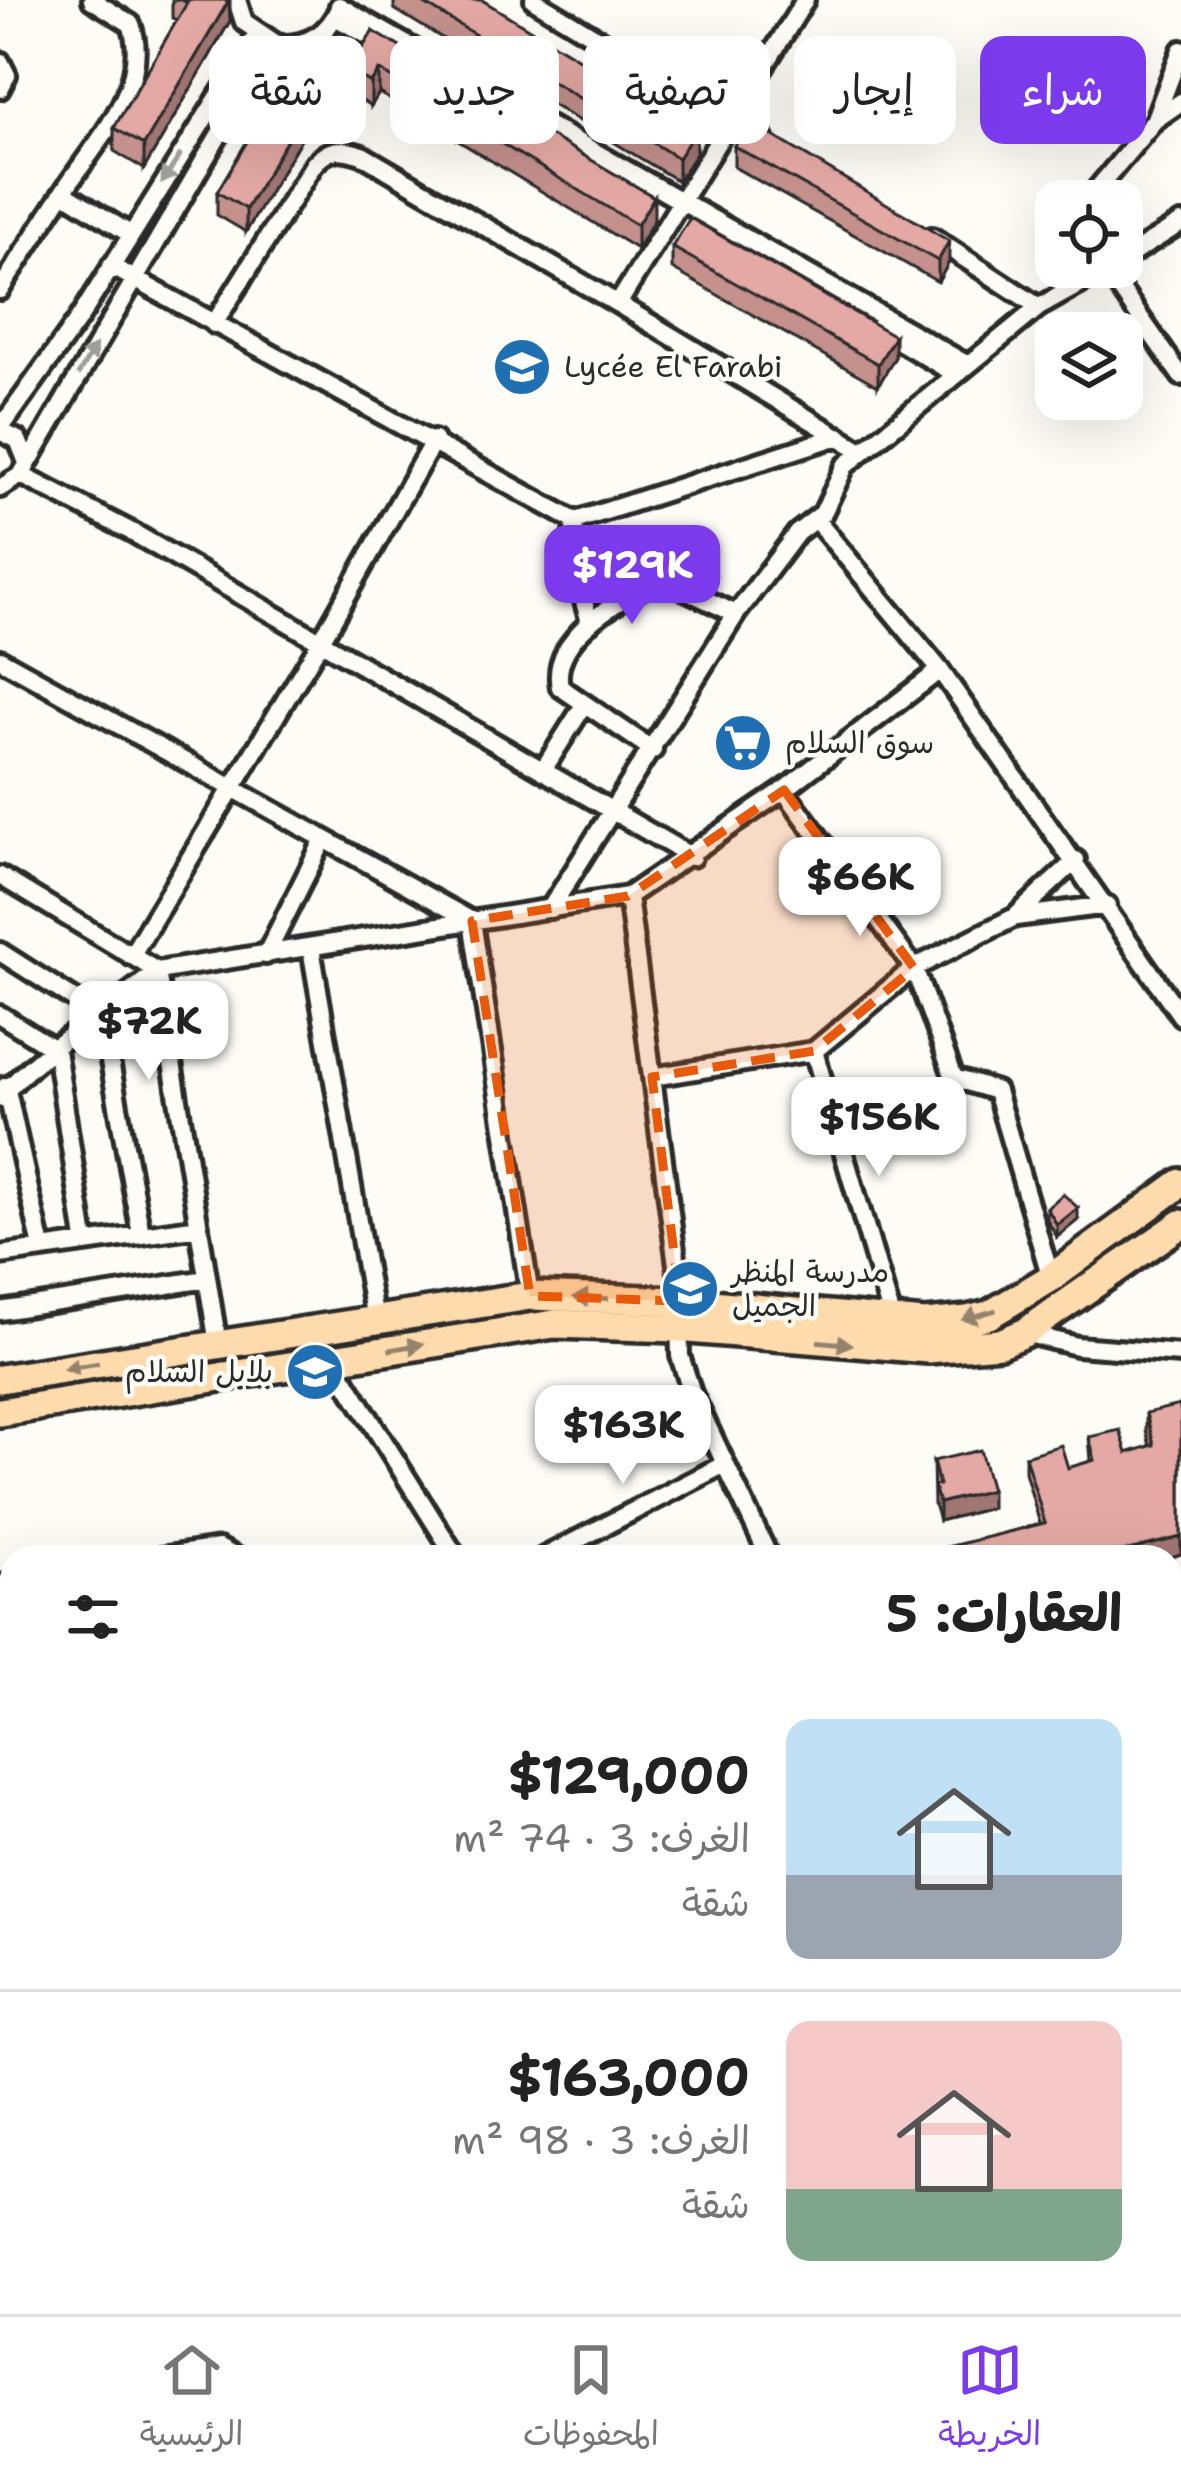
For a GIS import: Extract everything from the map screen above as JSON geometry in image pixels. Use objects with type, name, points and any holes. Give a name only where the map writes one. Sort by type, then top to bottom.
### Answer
[{"type":"main road","points":[[0,1412],[523,1327],[679,1314],[893,1322],[946,1322],[988,1315],[1051,1278],[1181,1183]]},
{"type":"main road","points":[[1,1379],[530,1296],[928,1348],[1000,1343],[1024,1333],[1181,1224]]},
{"type":"street","points":[[0,290],[125,96],[138,57],[131,24],[92,0]]},
{"type":"street","points":[[11,482],[18,440],[0,430],[111,266],[256,35],[244,22],[236,0]]},
{"type":"street","points":[[534,0],[594,36]]},
{"type":"street","points":[[770,58],[805,0]]},
{"type":"street","points":[[314,36],[338,8],[960,369]]},
{"type":"street","points":[[1154,121],[1181,50]]},
{"type":"street","points":[[0,61],[7,76],[0,89]]},
{"type":"street","points":[[1105,180],[1154,121],[1181,103]]},
{"type":"street","points":[[11,482],[218,144]]},
{"type":"street","points":[[618,304],[718,144]]},
{"type":"street","points":[[214,324],[314,164],[326,152],[340,148],[362,155],[618,304],[862,452]]},
{"type":"street","points":[[63,192],[130,234]]},
{"type":"street","points":[[914,226],[1039,307]]},
{"type":"street","points":[[1143,249],[1178,230]]},
{"type":"street","points":[[111,266],[574,521],[839,436]]},
{"type":"street","points":[[550,909],[736,614],[797,532],[816,520],[838,475],[960,369],[1039,307],[1072,288]]},
{"type":"street","points":[[1125,288],[1181,376]]},
{"type":"street","points":[[131,956],[321,641],[434,440]]},
{"type":"street","points":[[11,482],[321,641],[692,856]]},
{"type":"street","points":[[816,520],[940,670],[1181,1016]]},
{"type":"street","points":[[574,521],[572,558],[590,623]]},
{"type":"street","points":[[653,750],[560,686],[557,669],[590,623],[660,578],[736,614]]},
{"type":"street","points":[[0,659],[472,921]]},
{"type":"street","points":[[42,1248],[3,1089],[157,971],[628,896],[784,790],[940,670]]},
{"type":"street","points":[[543,770],[584,705]]},
{"type":"street","points":[[784,790],[914,968],[954,1078],[996,1091],[1051,1278]]},
{"type":"street","points":[[266,955],[324,839]]},
{"type":"street","points":[[652,1077],[814,1051],[914,968],[1016,917],[1076,860]]},
{"type":"street","points":[[0,876],[157,971]]},
{"type":"street","points":[[628,896],[692,1393],[763,1545]]},
{"type":"street","points":[[1016,917],[1107,905]]},
{"type":"street","points":[[472,921],[530,1296]]},
{"type":"street","points":[[311,948],[375,1319]]},
{"type":"street","points":[[0,952],[102,1017],[141,1234]]},
{"type":"street","points":[[157,971],[218,1344]]},
{"type":"street","points":[[0,1016],[56,1050]]},
{"type":"street","points":[[56,1050],[85,1240]]},
{"type":"street","points":[[814,1051],[893,1322]]},
{"type":"street","points":[[0,1255],[199,1227]]},
{"type":"street","points":[[0,1311],[207,1279]]},
{"type":"street","points":[[1024,1333],[1077,1346],[1181,1354]]},
{"type":"street","points":[[332,1360],[448,1545]]},
{"type":"street","points":[[0,1368],[1,1379]]},
{"type":"street","points":[[567,1545],[725,1464]]},
{"type":"highlighted area","points":[[784,790],[914,968],[814,1051],[652,1077],[680,1301],[530,1296],[472,921],[628,896]]},
{"type":"building","points":[[182,0],[229,0],[144,145],[114,128],[187,3]]},
{"type":"building","points":[[418,0],[482,0],[541,36],[477,36]]},
{"type":"building","points":[[373,31],[390,41],[390,77],[379,70],[371,83],[366,80],[366,42]]},
{"type":"building","points":[[559,47],[583,61],[583,100],[559,86]]},
{"type":"building","points":[[770,134],[949,241],[938,261],[734,146],[770,144]]},
{"type":"building","points":[[559,141],[654,197],[637,225],[502,144]]},
{"type":"building","points":[[246,144],[284,144],[246,209],[217,192]]},
{"type":"building","points":[[655,144],[687,144],[678,158]]},
{"type":"building","points":[[690,218],[895,336],[878,364],[672,247]]},
{"type":"building","points":[[1063,1194],[1078,1208],[1057,1225],[1047,1208]]},
{"type":"building","points":[[1179,1405],[1181,1537],[1149,1545],[956,1545],[1045,1523],[1025,1456],[1061,1445],[1068,1468],[1095,1460],[1089,1437],[1120,1430],[1127,1453],[1154,1445],[1146,1413]]},
{"type":"building","points":[[980,1450],[991,1490],[939,1503],[933,1461]]},
{"type":"place","name":"Lycée El Farabi","points":[[522,367]]},
{"type":"place","name":"سوق السلام","points":[[743,743]]},
{"type":"place","name":"مدرسة المنظر الجميل","points":[[690,1289]]},
{"type":"place","name":"بلابل السلام","points":[[315,1372]]}]
